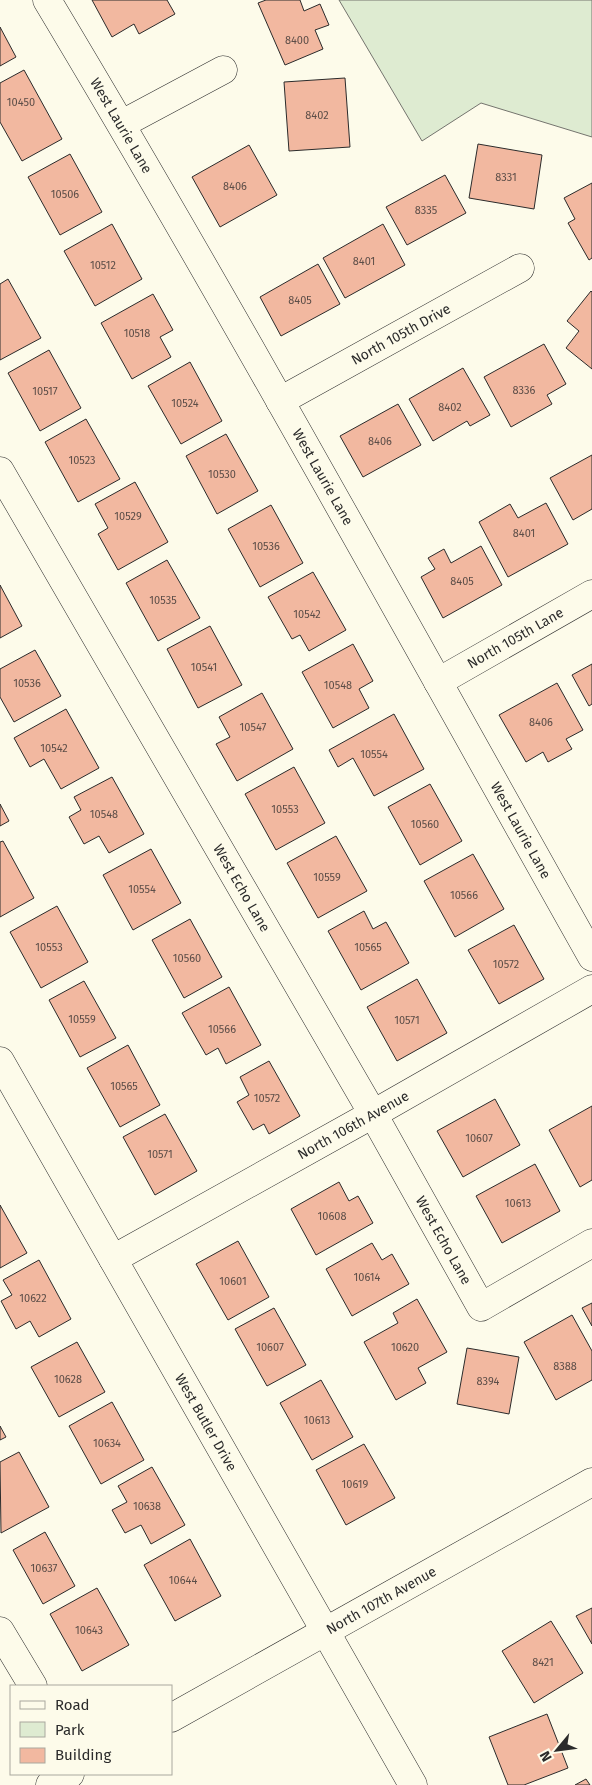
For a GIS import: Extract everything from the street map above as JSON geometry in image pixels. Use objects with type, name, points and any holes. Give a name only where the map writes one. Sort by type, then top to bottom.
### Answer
[{"type":"street","name":"West Laurie Lane","points":[[47,0],[122,124],[280,401],[592,958]]},
{"type":"street","points":[[122,124],[223,70]]},
{"type":"street","name":"North 105th Drive","points":[[280,401],[520,268]]},
{"type":"street","name":"West Echo Lane","points":[[0,471],[373,1114],[481,1307],[592,1243]]},
{"type":"street","name":"North 105th Lane","points":[[438,682],[592,594]]},
{"type":"street","name":"North 106th Avenue","points":[[113,1259],[373,1114],[592,988]]},
{"type":"street","name":"West Butler Drive","points":[[0,1061],[413,1785]]},
{"type":"street","name":"North 107th Avenue","points":[[172,1717],[592,1482]]},
{"type":"street","points":[[0,1631],[32,1685]]},
{"type":"street","points":[[50,1785],[68,1775]]},
{"type":"green space","points":[[339,0],[592,0],[592,137],[481,103],[422,141]]},
{"type":"building","points":[[92,0],[167,0],[175,14],[139,34],[134,24],[112,37]]},
{"type":"building","points":[[266,0],[300,0],[304,11],[320,4],[329,25],[315,30],[323,49],[285,65],[258,3]]},
{"type":"building","points":[[0,27],[16,57],[0,66]]},
{"type":"building","points":[[24,70],[62,139],[22,161],[0,122],[0,83]]},
{"type":"building","points":[[345,78],[350,147],[289,151],[284,82]]},
{"type":"building","points":[[478,144],[542,155],[534,209],[469,198]]},
{"type":"building","points":[[249,145],[277,195],[220,227],[192,177]]},
{"type":"building","points":[[70,154],[102,212],[60,235],[28,177]]},
{"type":"building","points":[[445,175],[466,213],[407,245],[386,207]]},
{"type":"building","points":[[592,183],[592,258],[589,260],[568,223],[575,219],[564,198]]},
{"type":"building","points":[[112,224],[142,279],[95,306],[64,251]]},
{"type":"building","points":[[383,224],[405,265],[345,298],[323,258]]},
{"type":"building","points":[[318,264],[340,304],[281,336],[260,297]]},
{"type":"building","points":[[8,279],[41,338],[0,360],[0,284]]},
{"type":"building","points":[[591,291],[592,369],[566,348],[579,331],[567,321]]},
{"type":"building","points":[[153,294],[173,330],[160,337],[171,357],[132,379],[101,323]]},
{"type":"building","points":[[544,344],[566,384],[547,395],[552,404],[511,427],[484,377]]},
{"type":"building","points":[[49,350],[81,408],[40,431],[8,373]]},
{"type":"building","points":[[190,362],[222,421],[181,444],[148,386]]},
{"type":"building","points":[[463,368],[490,415],[470,426],[467,421],[433,441],[409,399]]},
{"type":"building","points":[[398,404],[421,445],[363,477],[340,436]]},
{"type":"building","points":[[86,419],[120,479],[78,502],[45,442]]},
{"type":"building","points":[[226,434],[258,491],[217,514],[186,456]]},
{"type":"building","points":[[592,455],[592,509],[573,520],[550,478]]},
{"type":"building","points":[[135,482],[168,542],[118,570],[98,534],[108,528],[95,504]]},
{"type":"building","points":[[546,503],[568,544],[508,577],[479,522],[510,504],[518,518]]},
{"type":"building","points":[[271,505],[303,563],[260,587],[228,529]]},
{"type":"building","points":[[481,546],[502,585],[443,618],[421,577],[435,569],[428,558],[444,549],[451,563]]},
{"type":"building","points":[[167,560],[200,618],[158,641],[126,583]]},
{"type":"building","points":[[313,572],[346,630],[309,651],[300,635],[292,639],[268,597]]},
{"type":"building","points":[[0,585],[22,626],[0,638]]},
{"type":"building","points":[[210,626],[242,685],[198,708],[167,649]]},
{"type":"building","points":[[353,644],[373,681],[359,689],[369,708],[333,728],[302,672]]},
{"type":"building","points":[[35,650],[61,696],[14,722],[0,697],[0,669]]},
{"type":"building","points":[[592,664],[592,704],[589,706],[572,675]]},
{"type":"building","points":[[557,683],[583,730],[566,739],[572,749],[548,762],[543,752],[526,762],[499,715]]},
{"type":"building","points":[[262,693],[293,749],[237,781],[216,744],[230,737],[219,717]]},
{"type":"building","points":[[66,709],[99,768],[61,789],[44,759],[30,767],[14,738]]},
{"type":"building","points":[[394,714],[424,769],[374,796],[353,758],[338,767],[329,750]]},
{"type":"building","points":[[294,767],[325,823],[276,850],[245,794]]},
{"type":"building","points":[[112,777],[144,834],[109,853],[99,836],[84,844],[69,817],[81,810],[74,797]]},
{"type":"building","points":[[430,784],[462,841],[420,865],[388,807]]},
{"type":"building","points":[[0,804],[9,821],[0,826]]},
{"type":"building","points":[[336,836],[367,891],[318,918],[287,863]]},
{"type":"building","points":[[3,841],[34,898],[0,917],[0,842]]},
{"type":"building","points":[[151,849],[181,903],[133,930],[103,875]]},
{"type":"building","points":[[473,854],[504,909],[455,937],[424,881]]},
{"type":"building","points":[[57,906],[88,962],[41,988],[10,932]]},
{"type":"building","points":[[364,911],[373,929],[386,922],[409,963],[361,990],[328,931]]},
{"type":"building","points":[[190,919],[222,977],[184,998],[152,940]]},
{"type":"building","points":[[514,925],[544,979],[499,1004],[468,950]]},
{"type":"building","points":[[417,979],[447,1033],[397,1061],[367,1007]]},
{"type":"building","points":[[84,981],[116,1038],[80,1057],[49,1000]]},
{"type":"building","points":[[229,987],[261,1045],[226,1064],[218,1048],[206,1055],[182,1013]]},
{"type":"building","points":[[128,1045],[160,1105],[120,1127],[87,1068]]},
{"type":"building","points":[[269,1061],[300,1116],[269,1134],[264,1124],[253,1130],[237,1102],[249,1095],[240,1077]]},
{"type":"building","points":[[495,1099],[520,1145],[463,1177],[437,1131]]},
{"type":"building","points":[[592,1106],[592,1180],[580,1187],[549,1130]]},
{"type":"building","points":[[165,1114],[197,1171],[155,1195],[123,1137]]},
{"type":"building","points":[[535,1164],[560,1211],[502,1243],[476,1196]]},
{"type":"building","points":[[339,1182],[349,1201],[358,1196],[373,1223],[316,1255],[291,1209]]},
{"type":"building","points":[[0,1205],[27,1253],[0,1268]]},
{"type":"building","points":[[238,1241],[269,1297],[228,1320],[196,1264]]},
{"type":"building","points":[[372,1243],[382,1260],[392,1254],[409,1284],[352,1316],[326,1269]]},
{"type":"building","points":[[39,1260],[71,1319],[39,1337],[30,1321],[16,1329],[1,1301],[12,1295],[3,1280]]},
{"type":"building","points":[[417,1299],[447,1352],[418,1368],[426,1383],[396,1400],[364,1342],[398,1323],[393,1313]]},
{"type":"building","points":[[592,1303],[592,1326],[582,1308]]},
{"type":"building","points":[[274,1308],[306,1365],[267,1386],[235,1329]]},
{"type":"building","points":[[572,1315],[592,1351],[592,1380],[556,1400],[524,1342]]},
{"type":"building","points":[[77,1342],[105,1392],[59,1417],[31,1367]]},
{"type":"building","points":[[467,1348],[519,1357],[509,1414],[457,1404]]},
{"type":"building","points":[[321,1380],[353,1437],[312,1460],[280,1403]]},
{"type":"building","points":[[112,1402],[144,1460],[101,1484],[69,1426]]},
{"type":"building","points":[[0,1426],[6,1437],[0,1440]]},
{"type":"building","points":[[364,1444],[395,1498],[346,1525],[316,1470]]},
{"type":"building","points":[[19,1452],[49,1507],[1,1533],[0,1462]]},
{"type":"building","points":[[152,1467],[185,1525],[151,1544],[141,1525],[125,1533],[112,1510],[127,1502],[118,1486]]},
{"type":"building","points":[[45,1532],[75,1586],[43,1604],[13,1550]]},
{"type":"building","points":[[190,1539],[221,1596],[175,1621],[144,1565]]},
{"type":"building","points":[[97,1588],[129,1645],[82,1671],[50,1614]]},
{"type":"building","points":[[592,1608],[592,1644],[576,1616]]},
{"type":"building","points":[[551,1621],[583,1673],[534,1703],[502,1651]]},
{"type":"building","points":[[547,1714],[568,1768],[524,1785],[508,1785],[489,1737]]},
{"type":"building","points":[[586,1779],[590,1785],[575,1785]]}]
